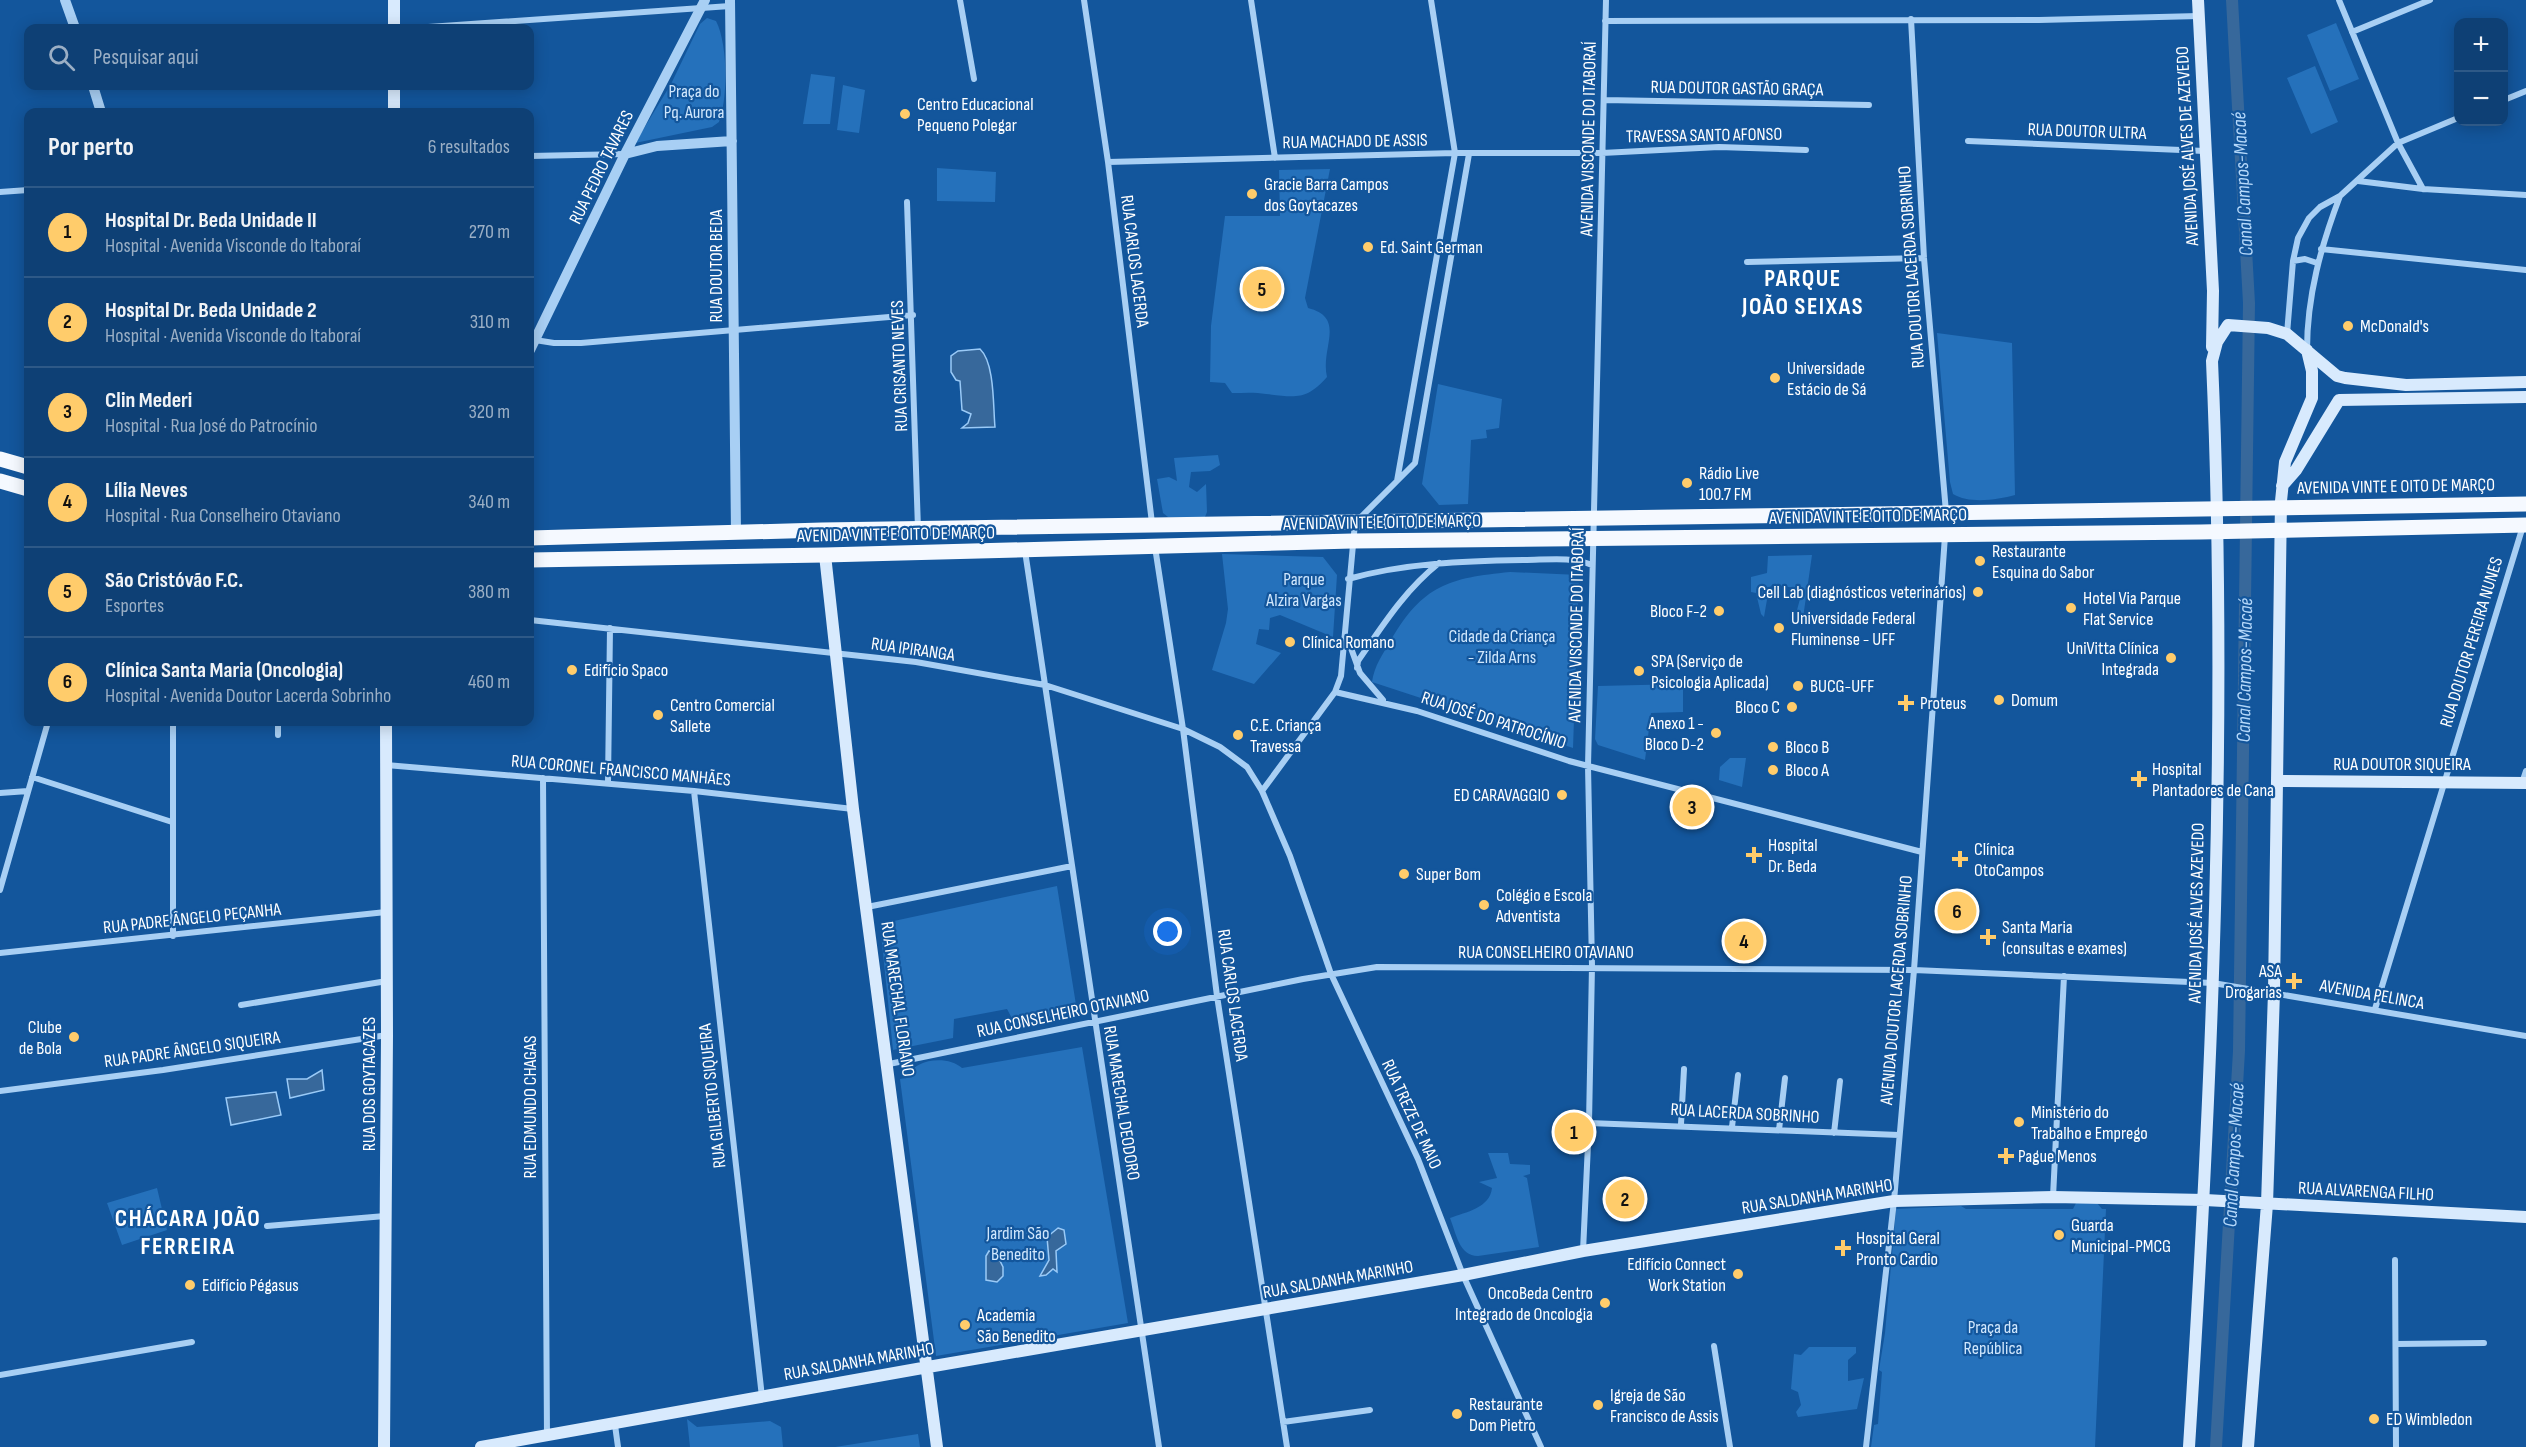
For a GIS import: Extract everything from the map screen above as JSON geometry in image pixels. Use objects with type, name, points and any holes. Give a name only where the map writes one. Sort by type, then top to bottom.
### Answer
[{"type":"main road","points":[[394,0],[394,24]]},
{"type":"main road","name":"AVENIDA JOSÉ ALVES DE AZEVEDO","points":[[2198,0],[2213,291],[2212,361]]},
{"type":"main road","points":[[394,90],[394,108]]},
{"type":"main road","name":"AVENIDA JOSÉ ALVES DE AZEVEDO","points":[[2213,291],[2233,326]]},
{"type":"main road","points":[[2233,326],[2260,327],[2287,334],[2337,376],[2346,378],[2406,385],[2526,382]]},
{"type":"main road","name":"AVENIDA JOSÉ ALVES AZEVEDO","points":[[2190,1447],[2205,1200],[2227,532],[2212,361],[2217,342],[2233,326]]},
{"type":"main road","points":[[2282,486],[2284,462],[2312,398],[2312,378],[2307,350]]},
{"type":"main road","points":[[2248,1447],[2267,1204],[2274,992],[2278,782],[2273,507],[2282,486],[2296,470],[2339,400],[2337,386],[2346,378]]},
{"type":"main road","points":[[2339,400],[2526,397]]},
{"type":"main road","points":[[0,459],[24,466]]},
{"type":"main road","points":[[0,482],[24,488]]},
{"type":"main road","name":"AVENIDA VINTE E OITO DE MARÇO","points":[[534,538],[822,530],[2526,504]]},
{"type":"main road","points":[[2275,531],[2525,525]]},
{"type":"main road","points":[[822,530],[825,555]]},
{"type":"main road","name":"AVENIDA VINTE E OITO DE MARÇO","points":[[534,560],[825,555],[1352,541],[2275,531]]},
{"type":"main road","name":"RUA MARECHAL FLORIANO","points":[[825,555],[834,654],[853,809],[889,1064],[937,1447]]},
{"type":"main road","name":"RUA DOS GOYTACAZES","points":[[384,1447],[387,1035],[386,726]]},
{"type":"main road","name":"RUA DOUTOR SIQUEIRA","points":[[2278,782],[2444,782],[2525,779]]},
{"type":"main road","name":"RUA SALDANHA MARINHO","points":[[481,1447],[615,1425],[928,1366],[1264,1311],[1583,1251],[1894,1201],[2052,1197],[2205,1200]]},
{"type":"main road","name":"RUA ALVARENGA FILHO","points":[[2205,1200],[2526,1217]]},
{"type":"street","points":[[65,0],[74,24]]},
{"type":"street","points":[[960,0],[974,79]]},
{"type":"street","name":"RUA CARLOS LACERDA","points":[[1084,0],[1108,162],[1153,526]]},
{"type":"street","points":[[1251,0],[1275,158]]},
{"type":"street","points":[[1397,481],[1455,153],[1431,0]]},
{"type":"street","name":"AVENIDA VISCONDE DO ITABORAÍ","points":[[1583,1251],[1589,1123],[1592,966],[1588,766],[1606,0]]},
{"type":"street","points":[[2339,0],[2398,143],[2423,189]]},
{"type":"street","points":[[2352,32],[2430,0]]},
{"type":"street","points":[[462,24],[730,3]]},
{"type":"street","name":"RUA DOUTOR BEDA","points":[[730,3],[736,533]]},
{"type":"street","name":"RUA PEDRO TAVARES","points":[[534,336],[703,4]]},
{"type":"street","points":[[1605,21],[2039,20],[2199,16]]},
{"type":"street","name":"RUA DOUTOR LACERDA SOBRINHO","points":[[1911,19],[1924,258],[1946,513]]},
{"type":"street","points":[[94,90],[100,108]]},
{"type":"street","points":[[2508,98],[2526,91]]},
{"type":"street","name":"RUA DOUTOR GASTÃO GRAÇA","points":[[1604,100],[1869,105]]},
{"type":"street","points":[[2287,334],[2293,261],[2298,238],[2308,218],[2358,181],[2398,143],[2454,120]]},
{"type":"street","points":[[637,130],[657,146]]},
{"type":"street","points":[[534,156],[625,154],[657,146],[732,141]]},
{"type":"street","name":"RUA DOUTOR ULTRA","points":[[1968,141],[2205,151]]},
{"type":"street","name":"TRAVESSA SANTO AFONSO","points":[[1602,153],[1719,147],[1806,150]]},
{"type":"street","name":"RUA MACHADO DE ASSIS","points":[[1108,162],[1455,153],[1602,153]]},
{"type":"street","points":[[1262,791],[1335,692],[1341,676],[1354,523],[1415,463],[1469,154]]},
{"type":"street","points":[[2358,181],[2423,189],[2526,195]]},
{"type":"street","points":[[0,192],[24,190]]},
{"type":"street","points":[[2307,350],[2309,314],[2317,263],[2340,196]]},
{"type":"street","name":"RUA CRISANTO NEVES","points":[[907,202],[913,315],[918,529]]},
{"type":"street","points":[[2321,249],[2526,270]]},
{"type":"street","points":[[1747,262],[1924,258]]},
{"type":"street","points":[[2293,261],[2305,259],[2317,263]]},
{"type":"street","points":[[534,340],[581,343],[913,315]]},
{"type":"street","points":[[1422,336],[1436,338]]},
{"type":"street","name":"RUA DOUTOR PEREIRA NUNES","points":[[2375,1009],[2525,525]]},
{"type":"street","name":"AVENIDA DOUTOR LACERDA SOBRINHO","points":[[1866,1447],[1894,1201],[1914,970],[1945,535]]},
{"type":"street","name":"RUA CARLOS LACERDA","points":[[1155,546],[1183,729],[1217,996],[1264,1311],[1287,1447]]},
{"type":"street","name":"RUA MARECHAL DEODORO","points":[[1025,550],[1159,1447]]},
{"type":"street","points":[[1348,579],[1388,570],[1439,563],[1564,560],[1592,565]]},
{"type":"street","points":[[1357,668],[1371,640],[1397,604],[1439,563]]},
{"type":"street","name":"RUA IPIRANGA","points":[[534,620],[916,662],[1045,685],[1183,729],[1229,753],[1247,767],[1262,791]]},
{"type":"street","points":[[608,783],[610,628]]},
{"type":"street","points":[[1346,634],[1357,668],[1384,701]]},
{"type":"street","name":"RUA JOSÉ DO PATROCÍNIO","points":[[1335,692],[1384,701],[1588,766],[1922,852]]},
{"type":"street","points":[[0,890],[47,726]]},
{"type":"street","points":[[173,726],[173,936]]},
{"type":"street","points":[[278,726],[278,735]]},
{"type":"street","name":"RUA CORONEL FRANCISCO MANHÃES","points":[[386,765],[694,791],[853,809]]},
{"type":"street","points":[[32,777],[172,822]]},
{"type":"street","name":"RUA EDMUNDO CHAGAS","points":[[543,778],[547,1436]]},
{"type":"street","points":[[0,793],[28,791]]},
{"type":"street","name":"RUA GILBERTO SIQUEIRA","points":[[694,791],[762,1397]]},
{"type":"street","name":"RUA TREZE DE MAIO","points":[[1262,791],[1290,856],[1330,974],[1418,1159],[1463,1275],[1541,1447]]},
{"type":"street","points":[[867,907],[1072,866]]},
{"type":"street","name":"RUA PADRE ÂNGELO PEÇANHA","points":[[0,953],[386,912]]},
{"type":"street","name":"RUA CONSELHEIRO OTAVIANO","points":[[889,1064],[1217,996],[1377,967],[1592,966],[1914,970],[2213,983]]},
{"type":"street","points":[[2052,1197],[2064,976]]},
{"type":"street","points":[[241,1005],[387,981]]},
{"type":"street","name":"AVENIDA PELINCA","points":[[2213,983],[2526,1036]]},
{"type":"street","name":"RUA PADRE ÂNGELO SIQUEIRA","points":[[0,1091],[163,1070],[387,1035]]},
{"type":"street","points":[[1681,1124],[1684,1070]]},
{"type":"street","points":[[1732,1127],[1738,1075]]},
{"type":"street","points":[[1779,1130],[1785,1078]]},
{"type":"street","points":[[1834,1133],[1840,1081]]},
{"type":"street","name":"RUA LACERDA SOBRINHO","points":[[1589,1123],[1681,1124],[1899,1135]]},
{"type":"street","points":[[267,1226],[386,1216]]},
{"type":"street","points":[[2395,1260],[2396,1447]]},
{"type":"street","points":[[0,1375],[192,1342]]},
{"type":"street","points":[[2396,1344],[2484,1343]]},
{"type":"street","points":[[1714,1346],[1730,1447]]},
{"type":"street","points":[[1283,1422],[1370,1410]]},
{"type":"street","points":[[615,1425],[618,1447]]},
{"type":"green space","name":"Praça do Pq. Aurora","points":[[707,18],[716,21],[725,57],[724,99],[719,122],[712,127],[635,143],[671,84],[700,24]]},
{"type":"green space","points":[[2336,23],[2359,79],[2330,91],[2307,35]]},
{"type":"green space","points":[[2315,66],[2338,122],[2311,134],[2287,78]]},
{"type":"green space","points":[[811,74],[835,77],[830,124],[803,124]]},
{"type":"green space","points":[[843,85],[865,90],[859,133],[837,130]]},
{"type":"green space","points":[[937,168],[996,172],[995,202],[937,201]]},
{"type":"green space","points":[[1330,169],[1305,298],[1308,308],[1320,313],[1326,319],[1329,327],[1327,377],[1313,390],[1300,396],[1232,393],[1225,383],[1210,382],[1211,326],[1225,216],[1280,216],[1279,170]]},
{"type":"green space","points":[[1937,333],[2012,343],[2015,495],[1992,500],[1975,500],[1953,494]]},
{"type":"green space","points":[[1438,384],[1502,399],[1499,428],[1486,430],[1487,438],[1471,440],[1468,504],[1439,505],[1422,484]]},
{"type":"green space","points":[[1218,455],[1220,465],[1210,471],[1191,472],[1189,487],[1197,492],[1206,484],[1207,512],[1205,517],[1168,517],[1163,513],[1157,479],[1169,477],[1177,481],[1174,458]]},
{"type":"green space","name":"Parque Alzira Vargas","points":[[1222,554],[1323,557],[1337,575],[1333,637],[1280,615],[1270,618],[1269,630],[1259,629],[1256,644],[1281,653],[1254,684],[1212,670],[1228,609]]},
{"type":"green space","points":[[1812,555],[1803,618],[1796,614],[1801,595],[1799,589],[1773,584],[1769,588],[1764,617],[1761,614],[1756,593],[1751,592],[1751,577],[1767,573],[1768,556]]},
{"type":"green space","name":"Cidade da Criança - Zilda Arns","points":[[1510,572],[1579,575],[1573,748],[1372,682],[1377,665],[1391,640],[1415,607],[1427,596],[1440,588],[1470,577]]},
{"type":"green space","points":[[1683,684],[1683,712],[1651,713],[1645,760],[1598,745],[1595,739],[1598,686]]},
{"type":"green space","points":[[1730,758],[1746,758],[1742,787],[1719,780],[1720,767]]},
{"type":"green space","points":[[1057,886],[1077,1011],[1015,1024],[1007,1009],[954,1019],[953,1038],[893,1050],[880,924]]},
{"type":"green space","name":"Jardim São Benedito","points":[[1082,1047],[1128,1323],[936,1356],[900,1079],[906,1078],[916,1066],[932,1061],[948,1061],[962,1068]]},
{"type":"green space","points":[[1488,1153],[1508,1153],[1510,1164],[1530,1165],[1530,1174],[1523,1176],[1527,1178],[1539,1247],[1478,1256],[1466,1252],[1459,1243],[1450,1218],[1482,1205],[1490,1195],[1492,1188],[1479,1182],[1497,1178]]},
{"type":"green space","points":[[157,1188],[167,1230],[122,1245],[107,1203]]},
{"type":"green space","name":"Praça da República","points":[[2076,1203],[2097,1203],[2102,1209],[2106,1209],[2095,1447],[1871,1447],[1874,1425],[1878,1424],[1882,1372],[1879,1370],[1885,1333],[1896,1209],[1961,1206],[1966,1209],[2073,1209]]},
{"type":"green space","points":[[1809,1347],[1856,1347],[1856,1353],[1848,1360],[1848,1381],[1864,1378],[1857,1409],[1798,1417],[1796,1412],[1801,1405],[1798,1392],[1791,1389],[1794,1354],[1801,1355]]},
{"type":"green space","points":[[687,1419],[697,1427],[770,1421],[781,1427],[783,1447],[690,1447]]},
{"type":"green space","points":[[918,1434],[920,1447],[835,1447]]},
{"type":"shaded area","points":[[980,349],[985,356],[991,375],[995,427],[962,428],[968,423],[971,414],[962,410],[960,381],[956,380],[951,372],[951,356],[958,351]]},
{"type":"shaded area","points":[[322,1070],[324,1090],[290,1098],[287,1079],[307,1079]]},
{"type":"shaded area","points":[[276,1092],[281,1115],[231,1125],[226,1098]]},
{"type":"shaded area","points":[[1058,1228],[1064,1230],[1066,1244],[1056,1251],[1057,1272],[1053,1269],[1046,1275],[1040,1276],[1049,1260],[1047,1237]]},
{"type":"shaded area","points":[[989,1251],[996,1253],[1003,1267],[1003,1276],[997,1282],[986,1280],[986,1256]]},
{"type":"waterway","name":"Canal Campos-Macaé","points":[[2216,1447],[2239,1051],[2249,303],[2232,0]]},
{"type":"place","name":"Centro Educacional Pequeno Polegar","points":[[905,114]]},
{"type":"place","name":"Gracie Barra Campos dos Goytacazes","points":[[1252,194]]},
{"type":"place","name":"Ed. Saint German","points":[[1368,247]]},
{"type":"place","name":"São Cristóvão F.C.","points":[[1262,289]]},
{"type":"place","name":"McDonald's","points":[[2348,326]]},
{"type":"place","name":"Universidade Estácio de Sá","points":[[1775,378]]},
{"type":"place","name":"Rádio Live 100.7 FM","points":[[1687,483]]},
{"type":"place","name":"Restaurante Esquina do Sabor","points":[[1980,561]]},
{"type":"place","name":"Cell Lab (diagnósticos veterinários)","points":[[1978,592]]},
{"type":"place","name":"Hotel Via Parque Flat Service","points":[[2071,608]]},
{"type":"place","name":"Bloco F-2","points":[[1719,611]]},
{"type":"place","name":"Universidade Federal Fluminense - UFF","points":[[1779,628]]},
{"type":"place","name":"Clínica Romano","points":[[1290,642]]},
{"type":"place","name":"UniVitta Clínica Integrada","points":[[2171,658]]},
{"type":"place","name":"Edifício Spaco","points":[[572,670]]},
{"type":"place","name":"SPA (Serviço de Psicologia Aplicada)","points":[[1639,671]]},
{"type":"place","name":"BUCG-UFF","points":[[1798,686]]},
{"type":"place","name":"Domum","points":[[1999,700]]},
{"type":"place","name":"Proteus","points":[[1906,703]]},
{"type":"place","name":"Bloco C","points":[[1792,707]]},
{"type":"place","name":"Centro Comercial Sallete","points":[[658,715]]},
{"type":"place","name":"Anexo 1 - Bloco D-2","points":[[1716,733]]},
{"type":"place","name":"C.E. Criança Travessa","points":[[1238,735]]},
{"type":"place","name":"Bloco B","points":[[1773,747]]},
{"type":"place","name":"Bloco A","points":[[1773,770]]},
{"type":"place","name":"Hospital Plantadores de Cana","points":[[2139,779]]},
{"type":"place","name":"ED CARAVAGGIO","points":[[1562,795]]},
{"type":"place","name":"Clin Mederi","points":[[1692,807]]},
{"type":"place","name":"Hospital Dr. Beda","points":[[1754,855]]},
{"type":"place","name":"Clínica OtoCampos","points":[[1960,859]]},
{"type":"place","name":"Super Bom","points":[[1404,874]]},
{"type":"place","name":"Colégio e Escola Adventista","points":[[1484,905]]},
{"type":"place","name":"Clínica Santa Maria (Oncologia)","points":[[1957,911]]},
{"type":"place","name":"Santa Maria (consultas e exames)","points":[[1988,937]]},
{"type":"place","name":"Lília Neves","points":[[1744,941]]},
{"type":"place","name":"ASA Drogarias","points":[[2294,981]]},
{"type":"place","name":"Clube de Bola","points":[[74,1037]]},
{"type":"place","name":"Ministério do Trabalho e Emprego","points":[[2019,1122]]},
{"type":"place","name":"Hospital Dr. Beda Unidade II","points":[[1574,1132]]},
{"type":"place","name":"Pague Menos","points":[[2006,1156]]},
{"type":"place","name":"Hospital Dr. Beda Unidade 2","points":[[1625,1199]]},
{"type":"place","name":"Guarda Municipal-PMCG","points":[[2059,1235]]},
{"type":"place","name":"Hospital Geral Pronto Cardio","points":[[1843,1248]]},
{"type":"place","name":"Edifício Connect Work Station","points":[[1738,1274]]},
{"type":"place","name":"Edifício Pégasus","points":[[190,1285]]},
{"type":"place","name":"OncoBeda Centro Integrado de Oncologia","points":[[1605,1303]]},
{"type":"place","name":"Academia São Benedito","points":[[965,1325]]},
{"type":"place","name":"Igreja de São Francisco de Assis","points":[[1598,1405]]},
{"type":"place","name":"Restaurante Dom Pietro","points":[[1457,1414]]},
{"type":"place","name":"ED Wimbledon","points":[[2374,1419]]},
{"type":"district","name":"PARQUE JOÃO SEIXAS","points":[[1803,292]]},
{"type":"district","name":"CHÁCARA JOÃO FERREIRA","points":[[188,1232]]}]
